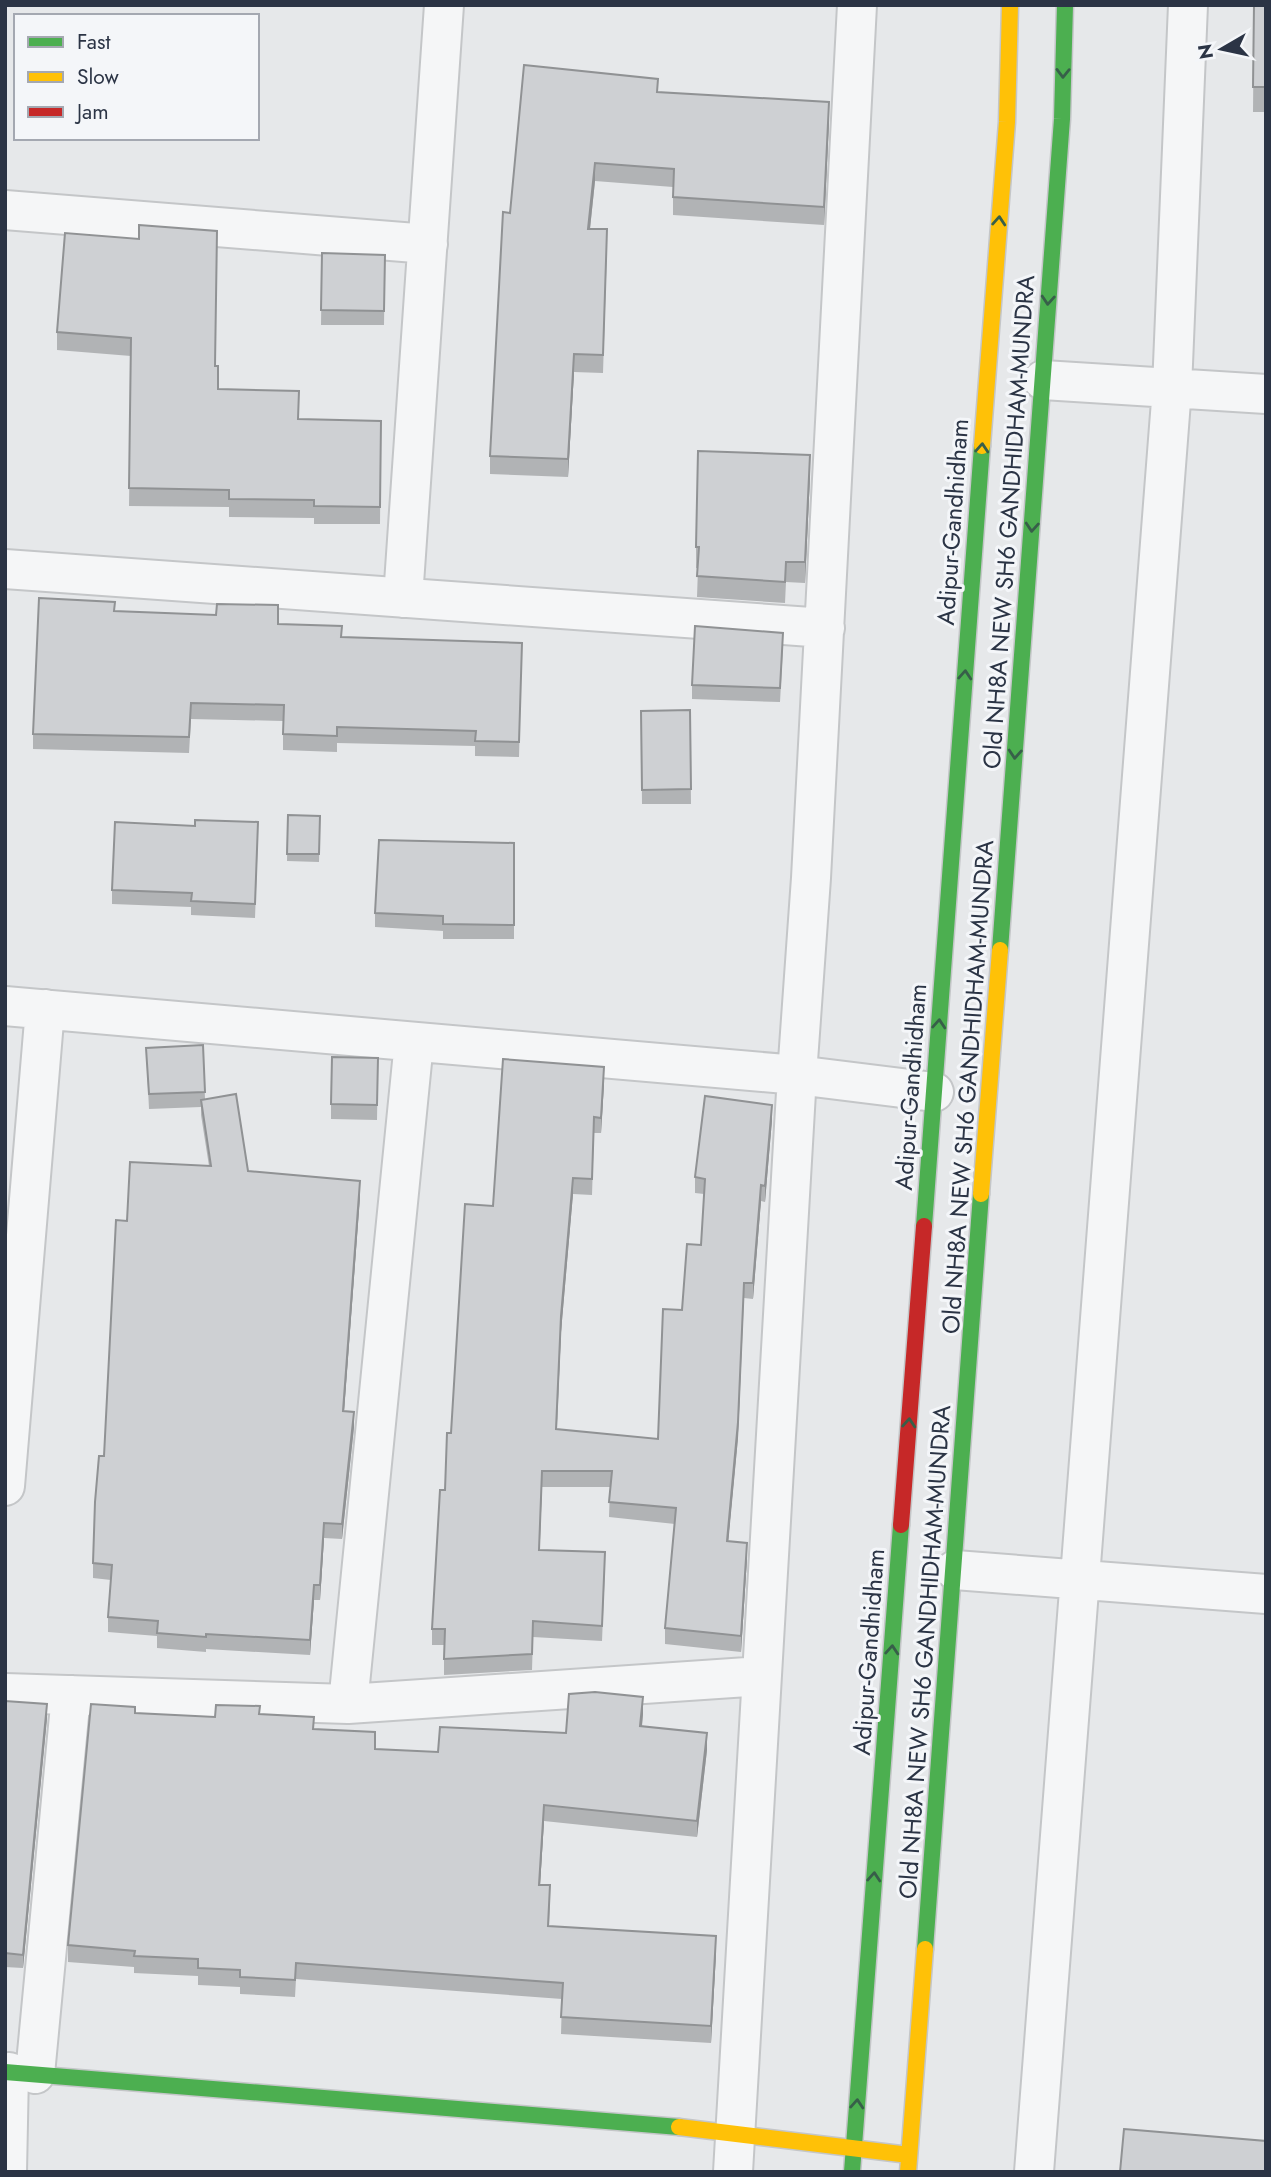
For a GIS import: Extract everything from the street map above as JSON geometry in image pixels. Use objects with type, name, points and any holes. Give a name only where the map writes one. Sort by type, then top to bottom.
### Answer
[{"type":"main road","name":"Adipur-Gandhidham","points":[[852,2172],[1007,122],[1010,5]]},
{"type":"main road","name":"Old NH8A NEW SH6 GANDHIDHAM-MUNDRA","points":[[908,2172],[1062,119],[1065,5]]},
{"type":"main road","points":[[16,2073],[735,2132],[909,2155]]},
{"type":"street","points":[[403,598],[444,5]]},
{"type":"street","points":[[733,2172],[825,628],[857,5]]},
{"type":"street","points":[[1034,2172],[1082,1580],[1172,388],[1188,5]]},
{"type":"street","points":[[5,210],[428,244]]},
{"type":"street","points":[[1042,380],[1266,394]]},
{"type":"street","points":[[5,569],[825,628]]},
{"type":"street","points":[[5,1006],[797,1075],[934,1092]]},
{"type":"street","points":[[5,1486],[10,1345],[45,1009]]},
{"type":"street","points":[[348,1703],[414,1042]]},
{"type":"street","points":[[954,1570],[1266,1594]]},
{"type":"street","points":[[5,1693],[348,1703],[762,1676]]},
{"type":"street","points":[[7,2172],[16,2073],[71,1695]]},
{"type":"building","points":[[1254,5],[1266,5],[1266,87],[1253,87]]},
{"type":"building","points":[[524,65],[658,79],[657,92],[829,102],[824,207],[673,197],[674,169],[595,163],[588,229],[607,229],[603,355],[574,354],[568,459],[490,456],[503,212],[510,213]]},
{"type":"building","points":[[139,225],[217,231],[215,366],[218,366],[218,389],[299,391],[298,419],[381,421],[380,507],[314,506],[314,500],[229,499],[229,490],[129,488],[131,338],[57,332],[65,233],[139,239]]},
{"type":"building","points":[[322,253],[385,255],[384,311],[321,310]]},
{"type":"building","points":[[698,451],[810,455],[805,562],[786,562],[785,582],[697,576]]},
{"type":"building","points":[[39,598],[115,602],[114,611],[216,615],[217,604],[278,605],[278,624],[342,626],[341,637],[522,643],[519,742],[475,741],[476,731],[337,727],[337,736],[283,734],[284,705],[191,703],[189,737],[33,734]]},
{"type":"building","points":[[695,626],[783,633],[780,688],[692,685]]},
{"type":"building","points":[[690,710],[691,789],[642,790],[641,711]]},
{"type":"building","points":[[288,815],[320,816],[319,854],[287,854]]},
{"type":"building","points":[[195,820],[258,822],[255,904],[191,901],[192,893],[112,890],[115,822],[195,826]]},
{"type":"building","points":[[379,840],[514,843],[514,925],[443,924],[443,916],[375,913]]},
{"type":"building","points":[[203,1045],[205,1092],[149,1094],[146,1048]]},
{"type":"building","points":[[332,1057],[378,1058],[377,1105],[331,1104]]},
{"type":"building","points":[[503,1059],[604,1067],[601,1118],[594,1117],[592,1179],[573,1178],[561,1316],[556,1429],[658,1439],[663,1309],[682,1310],[687,1244],[701,1245],[705,1179],[695,1177],[705,1096],[772,1105],[765,1186],[761,1185],[753,1283],[744,1283],[738,1422],[727,1541],[747,1543],[741,1636],[665,1628],[676,1508],[609,1502],[612,1471],[542,1471],[539,1550],[605,1552],[602,1626],[533,1621],[532,1654],[444,1659],[445,1629],[432,1629],[440,1490],[445,1490],[447,1433],[451,1433],[465,1204],[493,1206]]},
{"type":"building","points":[[236,1094],[248,1171],[360,1181],[343,1411],[354,1412],[342,1524],[324,1523],[320,1585],[314,1585],[310,1640],[157,1633],[158,1621],[108,1617],[112,1565],[93,1563],[99,1456],[104,1456],[116,1220],[127,1221],[130,1162],[211,1166],[201,1100]]},
{"type":"building","points":[[595,1692],[643,1697],[640,1726],[707,1733],[697,1821],[544,1805],[539,1885],[550,1885],[548,1926],[716,1936],[711,2026],[561,2017],[563,1983],[296,1963],[295,1980],[240,1977],[240,1970],[198,1968],[198,1959],[134,1956],[135,1951],[68,1945],[91,1704],[135,1707],[135,1713],[215,1717],[216,1705],[260,1706],[259,1714],[314,1717],[313,1729],[375,1732],[375,1749],[438,1752],[440,1727],[566,1733],[569,1694]]},
{"type":"building","points":[[5,1701],[47,1704],[23,1955],[5,1953]]},
{"type":"building","points":[[1124,2129],[1266,2141],[1266,2172],[1120,2172]]},
{"type":"traffic: fast","points":[[1000,950],[1062,119],[1065,5]]},
{"type":"traffic: fast","points":[[924,1226],[982,446]]},
{"type":"traffic: fast","points":[[925,1949],[981,1194]]},
{"type":"traffic: fast","points":[[852,2172],[901,1525]]},
{"type":"traffic: fast","points":[[5,2072],[679,2127]]},
{"type":"traffic: slow","points":[[982,446],[1007,122],[1010,5]]},
{"type":"traffic: slow","points":[[981,1194],[1000,950]]},
{"type":"traffic: slow","points":[[908,2172],[925,1949]]},
{"type":"traffic: slow","points":[[679,2127],[909,2155]]},
{"type":"traffic: jam","points":[[901,1525],[924,1226]]}]
